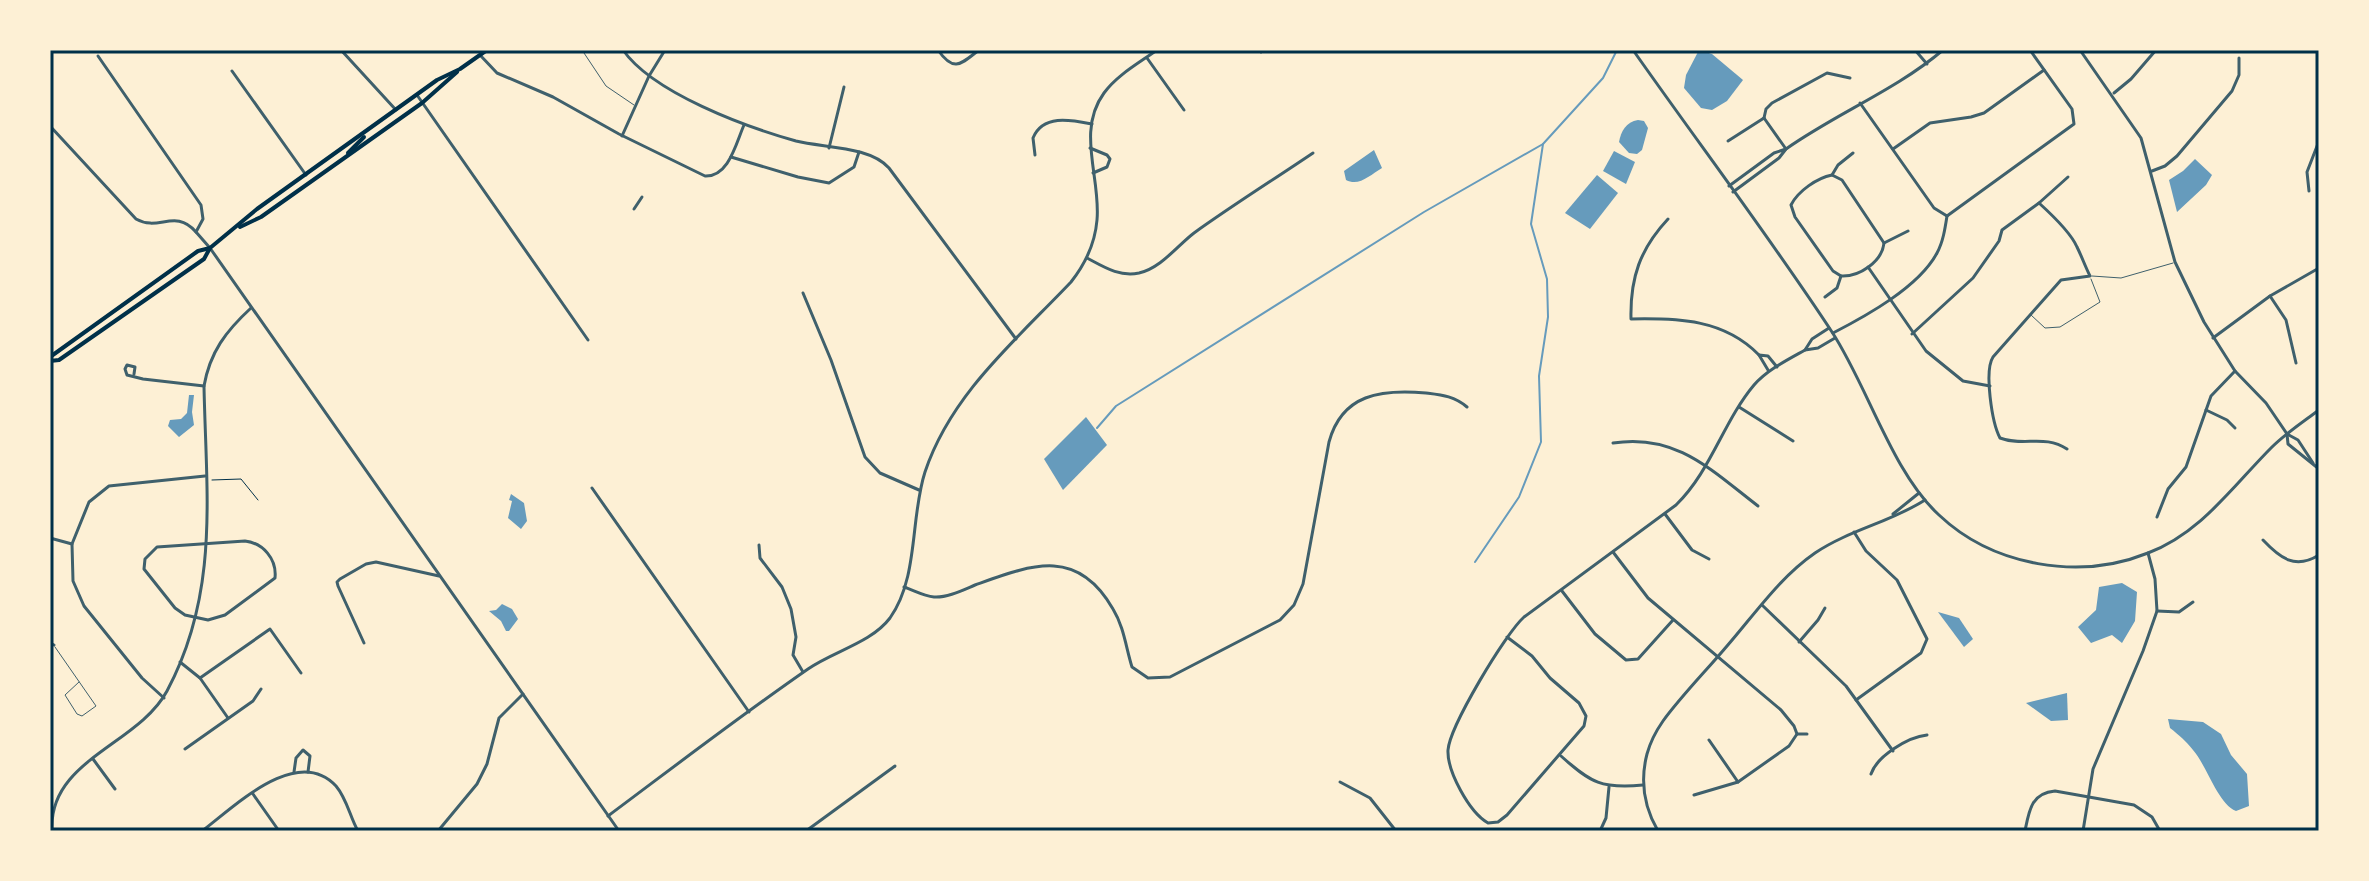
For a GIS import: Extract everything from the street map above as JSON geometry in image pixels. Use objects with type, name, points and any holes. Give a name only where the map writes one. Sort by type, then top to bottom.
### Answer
[{"type":"main road","points":[[234,230],[261,217],[422,103],[479,52],[487,50]]},
{"type":"main road","points":[[50,359],[198,251],[210,248],[257,209],[437,80],[460,69]]},
{"type":"main road","points":[[347,155],[370,129]]},
{"type":"main road","points":[[50,359],[59,360],[204,259],[210,248]]},
{"type":"main road","points":[[100,320],[105,327]]},
{"type":"street","points":[[341,50],[396,110]]},
{"type":"street","points":[[623,50],[649,76],[744,125],[829,148],[877,157],[889,168],[1016,339]]},
{"type":"street","points":[[622,136],[649,76],[665,50]]},
{"type":"street","points":[[938,50],[945,60],[953,64],[961,63],[979,50]]},
{"type":"street","points":[[608,816],[803,672],[878,630],[893,612],[904,587],[919,490],[937,440],[976,382],[1071,282],[1087,258],[1098,217],[1090,148],[1092,124],[1106,91],[1157,50]]},
{"type":"street","points":[[1633,50],[1834,335],[1919,493],[1958,530],[1985,546],[2018,559],[2042,564],[2092,566],[2148,553],[2204,519],[2287,434],[2319,410]]},
{"type":"street","points":[[1915,50],[1927,64]]},
{"type":"street","points":[[1729,186],[1774,153],[1905,80],[1943,50]]},
{"type":"street","points":[[1507,637],[1532,656],[1544,672],[1579,703],[1585,712],[1584,726],[1502,819],[1492,824],[1483,821],[1453,778],[1448,757],[1449,742],[1507,637],[1524,617],[1665,514],[1689,491],[1739,407],[1754,385],[1769,371],[1805,350],[1818,348],[1890,299],[1928,266],[1941,244],[1947,216],[2071,127],[2075,120],[2072,109],[2030,50]]},
{"type":"street","points":[[2080,50],[2137,131],[2152,171],[2175,262],[2213,338],[2235,371],[2257,392],[2287,434],[2298,440],[2314,465]]},
{"type":"street","points":[[2113,94],[2156,50]]},
{"type":"street","points":[[479,52],[497,73],[553,97],[622,136],[705,176],[722,172],[744,125]]},
{"type":"street","points":[[98,56],[201,205],[203,219],[196,232]]},
{"type":"street","points":[[1147,58],[1184,110]]},
{"type":"street","points":[[2152,171],[2172,162],[2232,91],[2239,75],[2239,58]]},
{"type":"street","points":[[1893,149],[1930,123],[1984,113],[2044,70]]},
{"type":"street","points":[[232,71],[306,175]]},
{"type":"street","points":[[1728,141],[1764,118],[1766,109],[1772,103],[1822,76],[1832,73],[1850,78]]},
{"type":"street","points":[[829,148],[844,87]]},
{"type":"street","points":[[417,95],[588,340]]},
{"type":"street","points":[[1860,103],[1934,208],[1947,216]]},
{"type":"street","points":[[1764,118],[1786,149]]},
{"type":"street","points":[[1035,155],[1033,138],[1043,125],[1058,120],[1092,124]]},
{"type":"street","points":[[50,126],[136,219],[150,225],[181,221],[188,224],[210,248],[619,831]]},
{"type":"street","points":[[2309,191],[2307,172],[2319,141]]},
{"type":"street","points":[[1090,148],[1110,159],[1107,167],[1093,173]]},
{"type":"street","points":[[1733,192],[1779,158],[1786,149]]},
{"type":"street","points":[[730,156],[789,175],[829,183],[856,166],[859,152]]},
{"type":"street","points":[[1087,258],[1116,272],[1130,274],[1145,271],[1313,153]]},
{"type":"street","points":[[1832,175],[1838,165],[1853,153]]},
{"type":"street","points":[[1884,243],[1842,180],[1832,175],[1822,177],[1796,197],[1791,205],[1792,213],[1802,228],[1833,271],[1841,276],[1850,276],[1868,267],[1881,254],[1884,243],[1908,231]]},
{"type":"street","points":[[1912,334],[1973,278],[1999,241],[2002,230],[2068,177]]},
{"type":"street","points":[[634,209],[642,197]]},
{"type":"street","points":[[2039,203],[2057,219],[2076,244],[2090,276],[2061,280],[1990,361],[1990,386],[1996,430],[2000,438],[2010,441],[2050,440],[2067,449]]},
{"type":"street","points":[[1668,219],[1649,241],[1635,268],[1630,300],[1631,319],[1676,318],[1704,323],[1732,334],[1759,355],[1769,371]]},
{"type":"street","points":[[1868,267],[1926,351],[1968,384],[1990,386]]},
{"type":"street","points":[[2213,338],[2270,296],[2319,268]]},
{"type":"street","points":[[1825,297],[1837,288],[1841,276]]},
{"type":"street","points":[[803,293],[831,360],[865,457],[880,473],[919,490]]},
{"type":"street","points":[[2270,296],[2286,320],[2296,363]]},
{"type":"street","points":[[52,831],[55,804],[70,778],[143,722],[164,698],[197,618],[204,585],[207,544],[204,386],[209,362],[221,340],[251,308]]},
{"type":"street","points":[[1805,350],[1812,339],[1829,328]]},
{"type":"street","points":[[1759,355],[1768,356],[1777,367]]},
{"type":"street","points":[[2157,517],[2168,489],[2186,467],[2206,410],[2217,389],[2235,371]]},
{"type":"street","points":[[134,374],[143,379],[204,386]]},
{"type":"street","points":[[904,587],[937,597],[1024,568],[1046,565],[1068,567],[1084,576],[1113,609],[1124,634],[1132,667],[1148,678],[1170,677],[1280,620],[1294,605],[1305,576],[1333,426],[1344,411],[1369,396],[1392,391],[1450,396],[1467,407]]},
{"type":"street","points":[[1739,407],[1793,441]]},
{"type":"street","points":[[2206,410],[2227,420],[2235,428]]},
{"type":"street","points":[[2287,434],[2288,444],[2319,469]]},
{"type":"street","points":[[1613,443],[1640,439],[1660,443],[1705,465],[1758,506]]},
{"type":"street","points":[[164,698],[142,678],[84,606],[73,581],[72,544],[89,502],[109,486],[205,478]]},
{"type":"street","points":[[592,488],[749,712]]},
{"type":"street","points":[[1890,516],[1919,493]]},
{"type":"street","points":[[1658,831],[1648,810],[1643,785],[1648,752],[1658,730],[1801,563],[1831,543],[1890,516],[1908,512],[1925,500]]},
{"type":"street","points":[[1665,514],[1692,550],[1709,559]]},
{"type":"street","points":[[1854,532],[1866,551],[1897,580],[1926,634],[1926,645],[1921,653],[1856,700]]},
{"type":"street","points":[[50,538],[72,544]]},
{"type":"street","points":[[2263,540],[2288,561],[2304,562],[2319,555]]},
{"type":"street","points":[[252,541],[267,552],[276,572],[271,583],[216,619],[197,618],[180,612],[144,569],[145,559],[157,547],[207,544],[252,541]]},
{"type":"street","points":[[759,545],[760,558],[782,587],[791,609],[796,637],[793,655],[803,672]]},
{"type":"street","points":[[1613,552],[1648,598],[1781,710],[1797,734]]},
{"type":"street","points":[[2083,831],[2093,769],[2157,611],[2155,579],[2148,553]]},
{"type":"street","points":[[364,643],[337,582],[366,564],[376,562],[440,576]]},
{"type":"street","points":[[1561,589],[1595,634],[1623,658],[1634,661],[1643,655],[1673,620]]},
{"type":"street","points":[[2157,611],[2179,612],[2193,602]]},
{"type":"street","points":[[1762,605],[1835,675],[1893,751]]},
{"type":"street","points":[[1799,642],[1825,608]]},
{"type":"street","points":[[200,678],[270,629],[301,673]]},
{"type":"street","points":[[180,662],[200,678],[228,718]]},
{"type":"street","points":[[185,749],[253,701],[261,689]]},
{"type":"street","points":[[438,831],[477,784],[487,764],[499,718],[523,694]]},
{"type":"street","points":[[1797,734],[1807,734]]},
{"type":"street","points":[[1694,795],[1738,782],[1789,746],[1797,734]]},
{"type":"street","points":[[1871,774],[1875,766],[1893,751],[1915,737],[1927,735]]},
{"type":"street","points":[[1709,740],[1738,782]]},
{"type":"street","points":[[294,772],[296,758],[303,750],[310,756],[306,772]]},
{"type":"street","points":[[1560,755],[1588,779],[1609,787],[1643,785]]},
{"type":"street","points":[[93,759],[115,789]]},
{"type":"street","points":[[806,831],[895,766]]},
{"type":"street","points":[[202,831],[281,776],[306,772],[327,779],[334,785],[343,796],[358,831]]},
{"type":"street","points":[[1340,782],[1370,798],[1396,831]]},
{"type":"street","points":[[1600,831],[1606,818],[1609,787]]},
{"type":"street","points":[[2025,831],[2033,801],[2042,794],[2055,791],[2134,805],[2152,817],[2160,831]]},
{"type":"street","points":[[253,794],[279,831]]},
{"type":"lane","points":[[582,50],[606,86],[635,106]]},
{"type":"lane","points":[[2031,315],[2045,328],[2054,329],[2100,302],[2090,276],[2112,275],[2121,278],[2175,262]]},
{"type":"lane","points":[[52,644],[79,682],[96,706],[82,716],[77,714],[65,695],[79,682]]},
{"type":"path","points":[[205,478],[241,479],[258,500]]},
{"type":"water","points":[[1699,50],[1712,54],[1743,80],[1727,101],[1712,110],[1701,108],[1684,88],[1686,75]]},
{"type":"water","points":[[1644,121],[1648,128],[1642,150],[1637,154],[1629,153],[1619,142],[1620,138],[1627,125]]},
{"type":"water","points":[[1374,150],[1382,168],[1360,181],[1346,180],[1344,171]]},
{"type":"water","points":[[1614,151],[1635,162],[1626,184],[1603,171]]},
{"type":"water","points":[[2195,159],[2212,175],[2206,185],[2177,212],[2169,180]]},
{"type":"water","points":[[1597,175],[1618,193],[1590,229],[1565,213]]},
{"type":"water","points":[[189,395],[194,395],[194,425],[179,437],[168,426],[170,420],[181,419],[187,413]]},
{"type":"water","points":[[1086,417],[1107,445],[1063,490],[1044,459]]},
{"type":"water","points":[[511,494],[524,503],[527,521],[521,529],[508,518]]},
{"type":"water","points":[[2122,583],[2137,592],[2135,621],[2122,643],[2112,635],[2091,643],[2078,627],[2096,610],[2099,587]]},
{"type":"water","points":[[502,604],[512,609],[518,619],[509,631],[489,611],[496,610]]},
{"type":"water","points":[[1938,612],[1959,618],[1973,639],[1964,647]]},
{"type":"water","points":[[2067,693],[2068,720],[2051,721],[2026,703]]},
{"type":"water","points":[[2168,719],[2203,722],[2221,734],[2231,755],[2247,774],[2249,806],[2236,811],[2224,801],[2198,757],[2170,728]]},
{"type":"waterway","points":[[1475,562],[1519,497],[1541,442],[1539,376],[1548,317],[1547,279],[1531,224],[1543,144],[1603,78],[1617,50]]},
{"type":"waterway","points":[[1097,428],[1116,406],[1424,212],[1543,144]]}]
